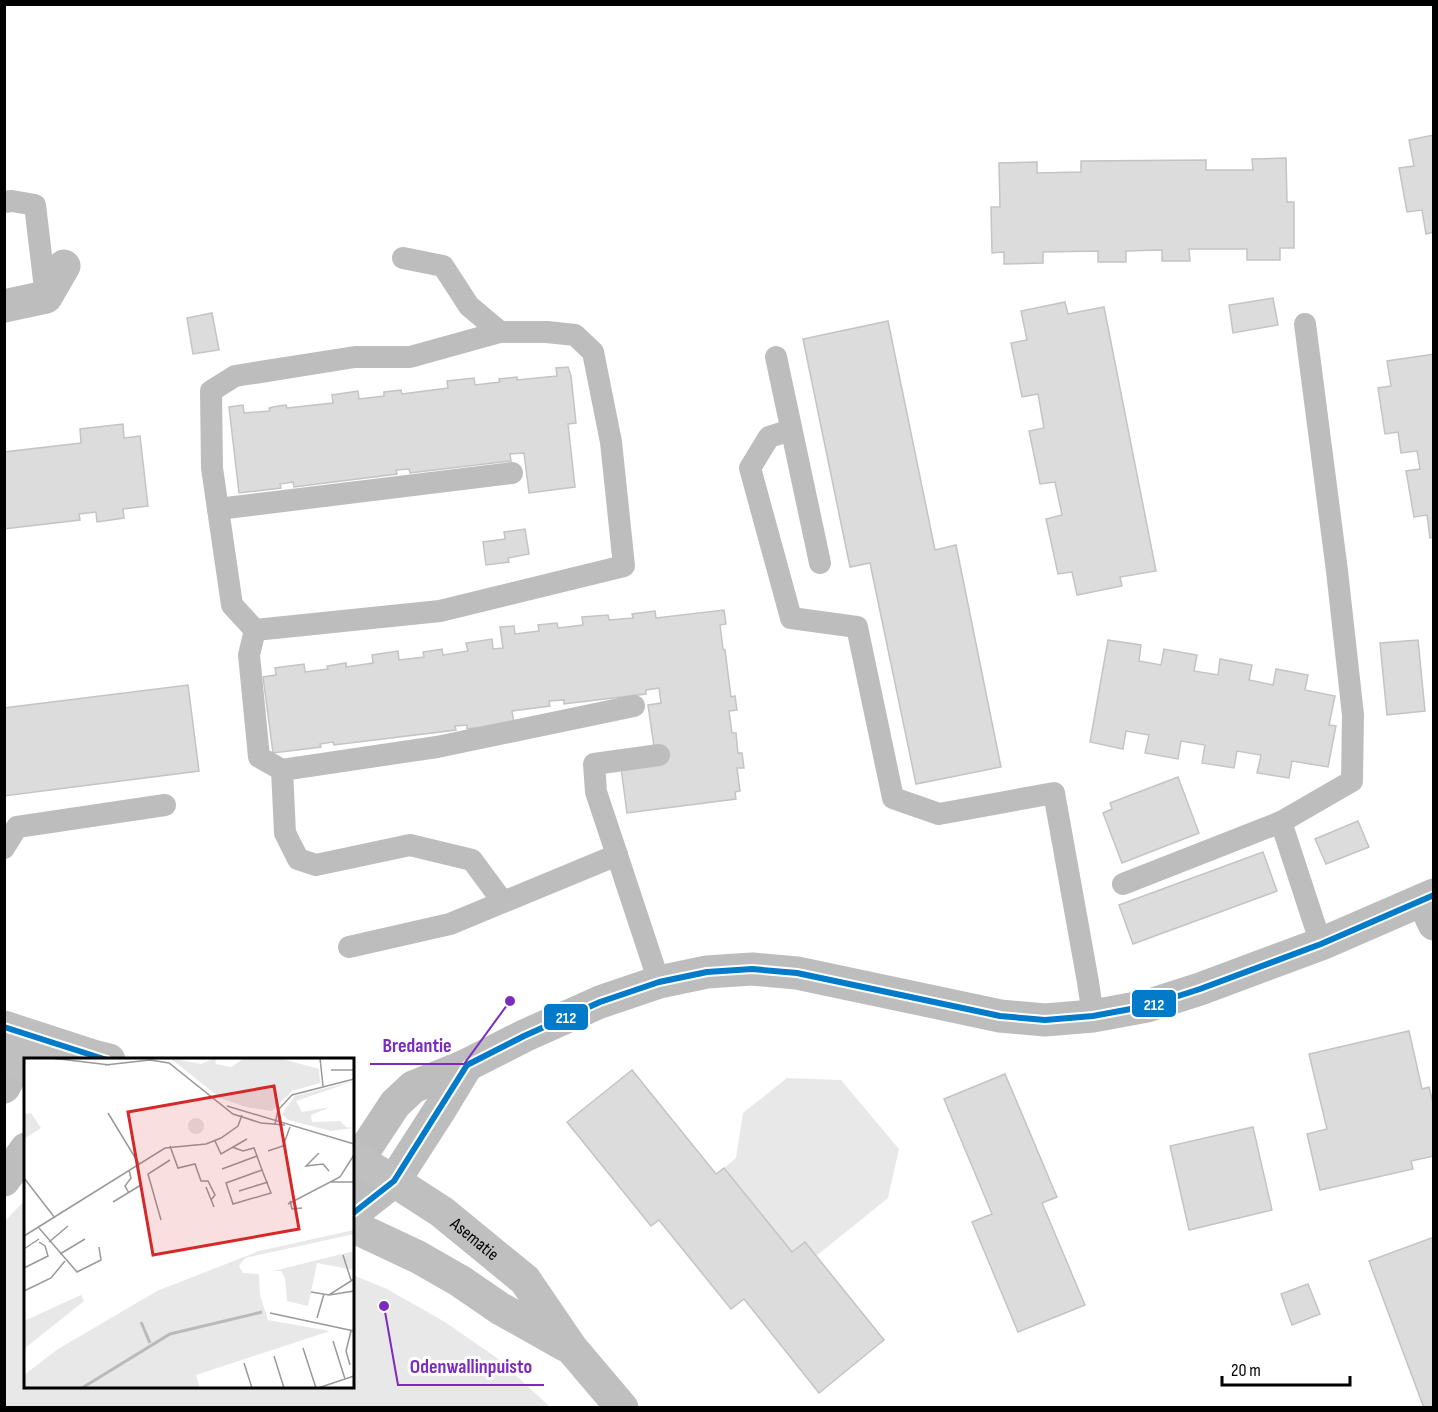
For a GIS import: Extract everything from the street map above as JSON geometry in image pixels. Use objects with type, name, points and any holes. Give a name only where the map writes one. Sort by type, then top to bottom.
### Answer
[{"type":"main road","points":[[4,1027],[58,1052],[102,1058]]},
{"type":"main road","name":"Asematie","points":[[354,1166],[394,1181],[442,1212],[525,1280],[572,1349],[622,1407]]},
{"type":"main road","name":"Asematie","points":[[354,1227],[418,1257],[460,1281],[501,1309],[572,1349]]},
{"type":"street","points":[[4,306],[46,297],[64,266]]},
{"type":"street","points":[[354,1166],[395,1104],[413,1087],[466,1065],[600,1002],[659,982],[707,972],[752,969],[797,973],[1000,1017],[1045,1020],[1093,1016],[1158,1003],[1430,906]]},
{"type":"street","points":[[41,1058],[58,1052]]},
{"type":"street","points":[[354,1212],[394,1181],[466,1065]]},
{"type":"street","points":[[4,1180],[24,1152]]},
{"type":"lane","points":[[4,202],[12,201],[36,206],[46,297]]},
{"type":"lane","points":[[403,258],[443,266],[470,306],[500,332]]},
{"type":"lane","points":[[1123,884],[1281,822],[1352,781],[1353,715],[1305,324]]},
{"type":"lane","points":[[500,332],[547,332],[575,335],[593,352],[611,442],[624,566],[440,611],[255,630],[232,605],[212,468],[211,391],[235,376],[355,357],[410,357],[500,332]]},
{"type":"lane","points":[[776,357],[819,563]]},
{"type":"lane","points":[[791,430],[769,437],[750,468],[791,618],[857,627],[893,798],[939,814],[1054,793],[1093,1016]]},
{"type":"lane","points":[[218,509],[512,473]]},
{"type":"lane","points":[[255,630],[249,655],[259,757],[282,770],[437,747],[634,706]]},
{"type":"lane","points":[[659,755],[594,764],[596,792],[659,982]]},
{"type":"lane","points":[[282,770],[285,833],[298,859],[316,865],[411,845],[472,860],[502,902]]},
{"type":"lane","points":[[4,848],[17,826],[165,805]]},
{"type":"lane","points":[[1281,822],[1321,944]]},
{"type":"lane","points":[[349,947],[450,924],[617,855]]},
{"type":"shaded area","points":[[787,1078],[841,1080],[899,1149],[888,1198],[816,1256],[805,1242],[792,1252],[724,1168],[736,1158],[743,1113]]},
{"type":"shaded area","points":[[24,1201],[24,1388],[354,1388],[354,1275],[387,1289],[445,1322],[497,1358],[550,1407],[5,1407],[5,1221]]},
{"type":"building","points":[[1434,135],[1434,232],[1426,234],[1422,210],[1407,212],[1399,168],[1414,166],[1409,140]]},
{"type":"building","points":[[1286,158],[1287,202],[1294,202],[1294,248],[1280,248],[1280,260],[1247,260],[1247,249],[1189,249],[1190,261],[1162,261],[1162,250],[1126,251],[1126,262],[1098,262],[1098,251],[1043,252],[1043,263],[1004,264],[1004,252],[992,253],[991,207],[1000,207],[999,163],[1037,162],[1037,173],[1081,172],[1081,161],[1206,160],[1206,170],[1253,170],[1252,159]]},
{"type":"building","points":[[1273,298],[1278,325],[1233,333],[1229,305]]},
{"type":"building","points":[[1065,302],[1068,314],[1104,307],[1156,571],[1120,577],[1122,586],[1077,595],[1072,572],[1058,574],[1046,519],[1062,515],[1055,482],[1040,484],[1029,431],[1044,428],[1038,394],[1022,397],[1011,343],[1027,340],[1021,311]]},
{"type":"building","points":[[212,313],[219,350],[193,354],[187,318]]},
{"type":"building","points":[[888,321],[935,550],[956,545],[1001,767],[916,784],[870,563],[850,567],[803,339]]},
{"type":"building","points":[[1434,354],[1434,537],[1430,538],[1427,515],[1414,517],[1406,471],[1420,469],[1417,451],[1401,453],[1398,432],[1385,434],[1378,388],[1391,386],[1387,361]]},
{"type":"building","points":[[568,367],[576,423],[568,424],[575,487],[529,493],[524,453],[510,454],[511,461],[410,473],[409,469],[396,470],[397,474],[294,487],[293,482],[280,484],[281,488],[239,493],[229,407],[243,405],[244,413],[270,411],[269,408],[278,406],[286,405],[287,408],[333,403],[332,395],[358,391],[359,399],[384,396],[384,392],[401,390],[402,394],[448,388],[447,381],[474,378],[475,385],[517,377],[517,380],[557,376],[556,368]]},
{"type":"building","points":[[123,424],[124,438],[140,436],[148,506],[123,509],[124,518],[97,522],[96,512],[79,514],[80,520],[4,529],[4,452],[81,443],[80,429]]},
{"type":"building","points":[[525,529],[529,554],[508,558],[509,562],[486,565],[483,542],[505,539],[504,532]]},
{"type":"building","points":[[724,610],[726,624],[720,625],[723,649],[725,650],[731,697],[735,696],[737,710],[729,711],[732,733],[736,733],[738,753],[742,753],[744,768],[737,768],[740,791],[735,792],[736,799],[627,813],[621,768],[654,747],[648,705],[661,703],[659,688],[646,690],[646,694],[564,704],[564,700],[549,701],[550,706],[512,711],[514,723],[467,729],[467,725],[455,726],[456,730],[334,745],[333,742],[320,744],[321,747],[273,753],[263,677],[276,675],[275,668],[304,664],[305,672],[328,669],[327,666],[346,663],[346,667],[373,663],[372,655],[398,651],[399,660],[424,657],[423,652],[442,649],[443,655],[468,651],[466,643],[492,639],[493,649],[503,648],[500,627],[514,626],[515,634],[539,631],[538,625],[557,623],[558,628],[583,625],[582,617],[608,615],[609,620],[633,618],[632,614],[655,611],[656,618]]},
{"type":"building","points":[[1108,640],[1141,645],[1139,661],[1161,665],[1164,649],[1197,655],[1194,671],[1218,675],[1220,659],[1252,665],[1249,680],[1273,685],[1276,669],[1308,675],[1305,690],[1335,696],[1329,725],[1336,726],[1328,767],[1292,761],[1289,778],[1257,773],[1261,755],[1237,751],[1234,768],[1202,763],[1205,745],[1181,741],[1178,759],[1145,753],[1149,735],[1126,731],[1123,749],[1090,742]]},
{"type":"building","points":[[1418,640],[1425,711],[1387,715],[1380,643]]},
{"type":"building","points":[[188,685],[199,771],[4,796],[4,708]]},
{"type":"building","points":[[1178,777],[1199,833],[1122,863],[1103,813],[1112,809],[1110,803]]},
{"type":"building","points":[[1358,821],[1369,847],[1326,864],[1315,839]]},
{"type":"building","points":[[1263,852],[1277,891],[1133,944],[1119,905]]},
{"type":"building","points":[[1409,1031],[1422,1089],[1429,1087],[1434,1107],[1434,1156],[1411,1161],[1413,1169],[1320,1190],[1307,1134],[1327,1129],[1309,1054]]},
{"type":"building","points":[[632,1070],[716,1174],[724,1168],[792,1252],[805,1242],[884,1340],[819,1393],[744,1299],[731,1309],[659,1220],[651,1226],[567,1122]]},
{"type":"building","points":[[1005,1074],[1057,1197],[1042,1203],[1085,1305],[1018,1332],[972,1222],[992,1214],[944,1099]]},
{"type":"building","points":[[1253,1127],[1272,1210],[1189,1230],[1170,1146]]},
{"type":"building","points":[[1434,1237],[1434,1408],[1424,1408],[1369,1261]]},
{"type":"building","points":[[1308,1284],[1320,1314],[1292,1325],[1281,1294]]},
{"type":"transit line","name":"212","points":[[354,1212],[394,1181],[467,1065],[524,1036],[600,1002],[659,982],[707,972],[752,969],[797,973],[1000,1016],[1045,1020],[1093,1016],[1147,1006],[1200,989],[1321,944],[1434,895]]},
{"type":"transit line","name":"212","points":[[4,1027],[101,1058]]},
{"type":"place","name":"Bredantie","points":[[510,1001]]},
{"type":"place","name":"Odenwallinpuisto","points":[[384,1306]]}]
